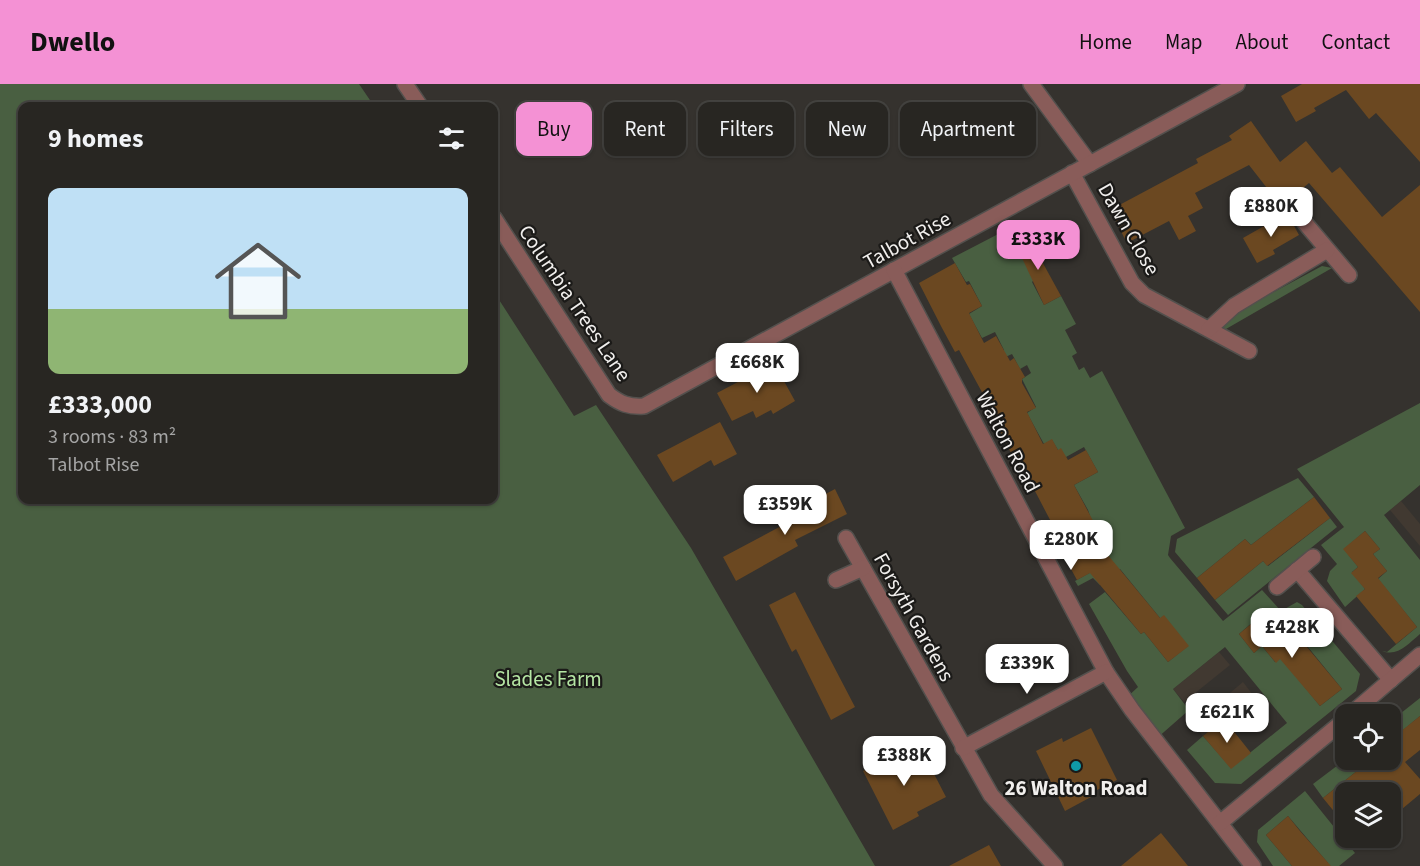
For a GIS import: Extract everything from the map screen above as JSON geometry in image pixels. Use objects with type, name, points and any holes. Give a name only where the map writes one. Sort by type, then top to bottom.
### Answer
[{"type":"street","points":[[405,84],[417,102]]},
{"type":"street","points":[[1031,84],[1090,164]]},
{"type":"street","name":"Talbot Rise","points":[[660,398],[1237,84]]},
{"type":"street","name":"Dawn Close","points":[[1072,173],[1132,283],[1144,295],[1249,351]]},
{"type":"street","points":[[1305,223],[1349,276]]},
{"type":"street","name":"Columbia Trees Lane","points":[[498,224],[609,394],[619,403],[629,407],[644,406],[660,398]]},
{"type":"street","points":[[1209,329],[1234,306],[1327,249]]},
{"type":"street","name":"Walton Road","points":[[894,270],[1106,672],[1132,710],[1253,866]]},
{"type":"street","name":"Forsyth Gardens","points":[[846,538],[990,795],[1055,866]]},
{"type":"street","points":[[1277,587],[1313,557]]},
{"type":"street","points":[[836,580],[863,568]]},
{"type":"street","points":[[1297,570],[1391,680]]},
{"type":"street","points":[[1363,704],[1420,655]]},
{"type":"street","points":[[963,748],[1106,672]]},
{"type":"street","points":[[1220,823],[1335,728]]},
{"type":"shaded area","points":[[1401,501],[1420,524],[1420,546],[1390,510]]},
{"type":"shaded area","points":[[1219,652],[1230,665],[1184,702],[1173,689]]},
{"type":"shaded area","points":[[1243,682],[1253,695],[1203,736],[1193,724]]},
{"type":"green space","name":"Slades Farm","points":[[0,84],[359,84],[371,102],[18,102],[18,504],[498,504],[498,298],[574,416],[596,405],[691,548],[875,866],[0,866]]},
{"type":"green space","points":[[1006,230],[1019,253],[1034,245],[1042,260],[1028,267],[1034,280],[1032,282],[1044,305],[1061,296],[1076,324],[1065,330],[1077,353],[1072,356],[1079,370],[1084,367],[1090,378],[1102,371],[1185,528],[1171,536],[1168,555],[1170,558],[1223,621],[1262,590],[1281,611],[1297,602],[1302,605],[1360,674],[1356,691],[1340,704],[1335,704],[1335,708],[1241,784],[1215,783],[1187,750],[1203,736],[1231,768],[1287,723],[1225,647],[1173,689],[1189,710],[1156,739],[1125,699],[1138,687],[1089,604],[1105,592],[1141,634],[1144,632],[1168,662],[1188,646],[1160,618],[1120,569],[1100,585],[1093,578],[1078,586],[1075,581],[1104,565],[1094,545],[1065,561],[1063,558],[1098,539],[1088,510],[1074,485],[1098,472],[1084,447],[1066,457],[1052,440],[1044,444],[1027,413],[1036,407],[1022,379],[1031,373],[1027,365],[1020,369],[1012,354],[1001,359],[998,353],[1004,350],[995,332],[982,338],[969,314],[982,306],[969,281],[966,282],[952,258]],"holes":[[[1261,615],[1277,633],[1283,629],[1296,646],[1303,641],[1342,689],[1320,706],[1281,658],[1275,662],[1262,646],[1254,653],[1239,634]]]},
{"type":"green space","points":[[1322,266],[1332,268],[1226,329],[1238,336],[1226,333],[1220,326],[1242,309]]},
{"type":"green space","points":[[1420,403],[1420,485],[1384,515],[1420,560],[1420,634],[1398,651],[1387,652],[1417,627],[1378,579],[1387,571],[1373,554],[1380,549],[1365,531],[1344,549],[1358,567],[1352,572],[1365,589],[1345,607],[1327,581],[1330,571],[1337,564],[1321,545],[1344,527],[1297,469]]},
{"type":"green space","points":[[1298,478],[1314,497],[1251,545],[1245,539],[1197,578],[1175,552],[1177,539]]},
{"type":"green space","points":[[1330,518],[1337,527],[1228,615],[1215,600],[1263,561],[1268,566]]},
{"type":"green space","points":[[1420,698],[1420,716],[1401,732],[1401,713]]},
{"type":"green space","points":[[1335,767],[1335,770],[1358,770],[1343,782],[1335,782],[1335,788],[1323,798],[1313,784]]},
{"type":"green space","points":[[1305,791],[1335,828],[1335,848],[1351,848],[1355,853],[1339,866],[1325,866],[1328,863],[1288,816],[1266,835],[1292,866],[1273,866],[1257,842],[1258,830]]},
{"type":"building","points":[[1302,84],[1420,84],[1420,162],[1376,113],[1369,119],[1346,90],[1314,108],[1316,111],[1296,122],[1281,96]]},
{"type":"building","points":[[1251,121],[1280,162],[1306,141],[1332,173],[1340,167],[1382,217],[1420,185],[1420,312],[1309,183],[1281,206],[1249,165],[1195,193],[1203,208],[1188,216],[1196,231],[1179,240],[1169,221],[1127,243],[1110,210],[1198,163],[1196,159],[1232,140],[1229,136]]},
{"type":"building","points":[[1287,213],[1299,235],[1273,250],[1275,254],[1257,263],[1243,238]]},
{"type":"building","points":[[1028,236],[1061,296],[1044,305],[1015,243]]},
{"type":"building","points":[[955,263],[982,306],[969,313],[984,343],[996,336],[1010,361],[1014,358],[1025,377],[1022,383],[1036,408],[1027,412],[1043,444],[1052,439],[1058,450],[1061,448],[1068,460],[1086,450],[1098,472],[1074,485],[1107,547],[1103,549],[1160,618],[1164,615],[1189,646],[1168,662],[1144,632],[1141,634],[1090,573],[1077,580],[1066,560],[1070,558],[1014,451],[1011,453],[1000,431],[1002,430],[959,350],[955,352],[942,328],[919,283]]},
{"type":"building","points":[[774,363],[795,401],[773,414],[771,410],[756,418],[753,411],[732,421],[717,393]]},
{"type":"building","points":[[720,422],[737,454],[714,466],[711,460],[673,482],[657,455]]},
{"type":"building","points":[[835,489],[847,514],[795,540],[798,546],[736,581],[723,557],[800,516],[797,509]]},
{"type":"building","points":[[1314,497],[1330,518],[1267,566],[1263,561],[1215,600],[1197,578],[1245,539],[1251,545]]},
{"type":"building","points":[[1365,531],[1380,549],[1373,554],[1387,571],[1378,578],[1417,627],[1396,644],[1356,596],[1365,589],[1351,573],[1358,567],[1343,549]]},
{"type":"building","points":[[795,592],[855,707],[831,720],[796,649],[792,652],[769,605]]},
{"type":"building","points":[[1262,615],[1277,633],[1283,629],[1296,646],[1302,641],[1342,689],[1320,706],[1280,659],[1276,663],[1262,646],[1254,653],[1239,634]]},
{"type":"building","points":[[1420,716],[1420,750],[1405,762],[1420,779],[1420,794],[1401,810],[1401,782],[1343,782],[1358,770],[1401,770],[1401,731]]},
{"type":"building","points":[[1224,719],[1251,753],[1231,769],[1203,736]]},
{"type":"building","name":"26 Walton Road","points":[[1091,728],[1117,780],[1091,793],[1091,797],[1065,811],[1036,751],[1062,738],[1063,742]]},
{"type":"building","points":[[920,747],[946,797],[917,812],[919,816],[893,830],[863,771],[891,757],[893,761]]},
{"type":"building","points":[[1335,788],[1335,813],[1323,798]]},
{"type":"building","points":[[1288,816],[1331,866],[1292,866],[1266,835]]},
{"type":"building","points":[[1161,833],[1188,866],[1121,866]]},
{"type":"building","points":[[989,845],[1001,866],[949,866]]},
{"type":"place","name":"26 Walton Road","points":[[1076,766]]}]
